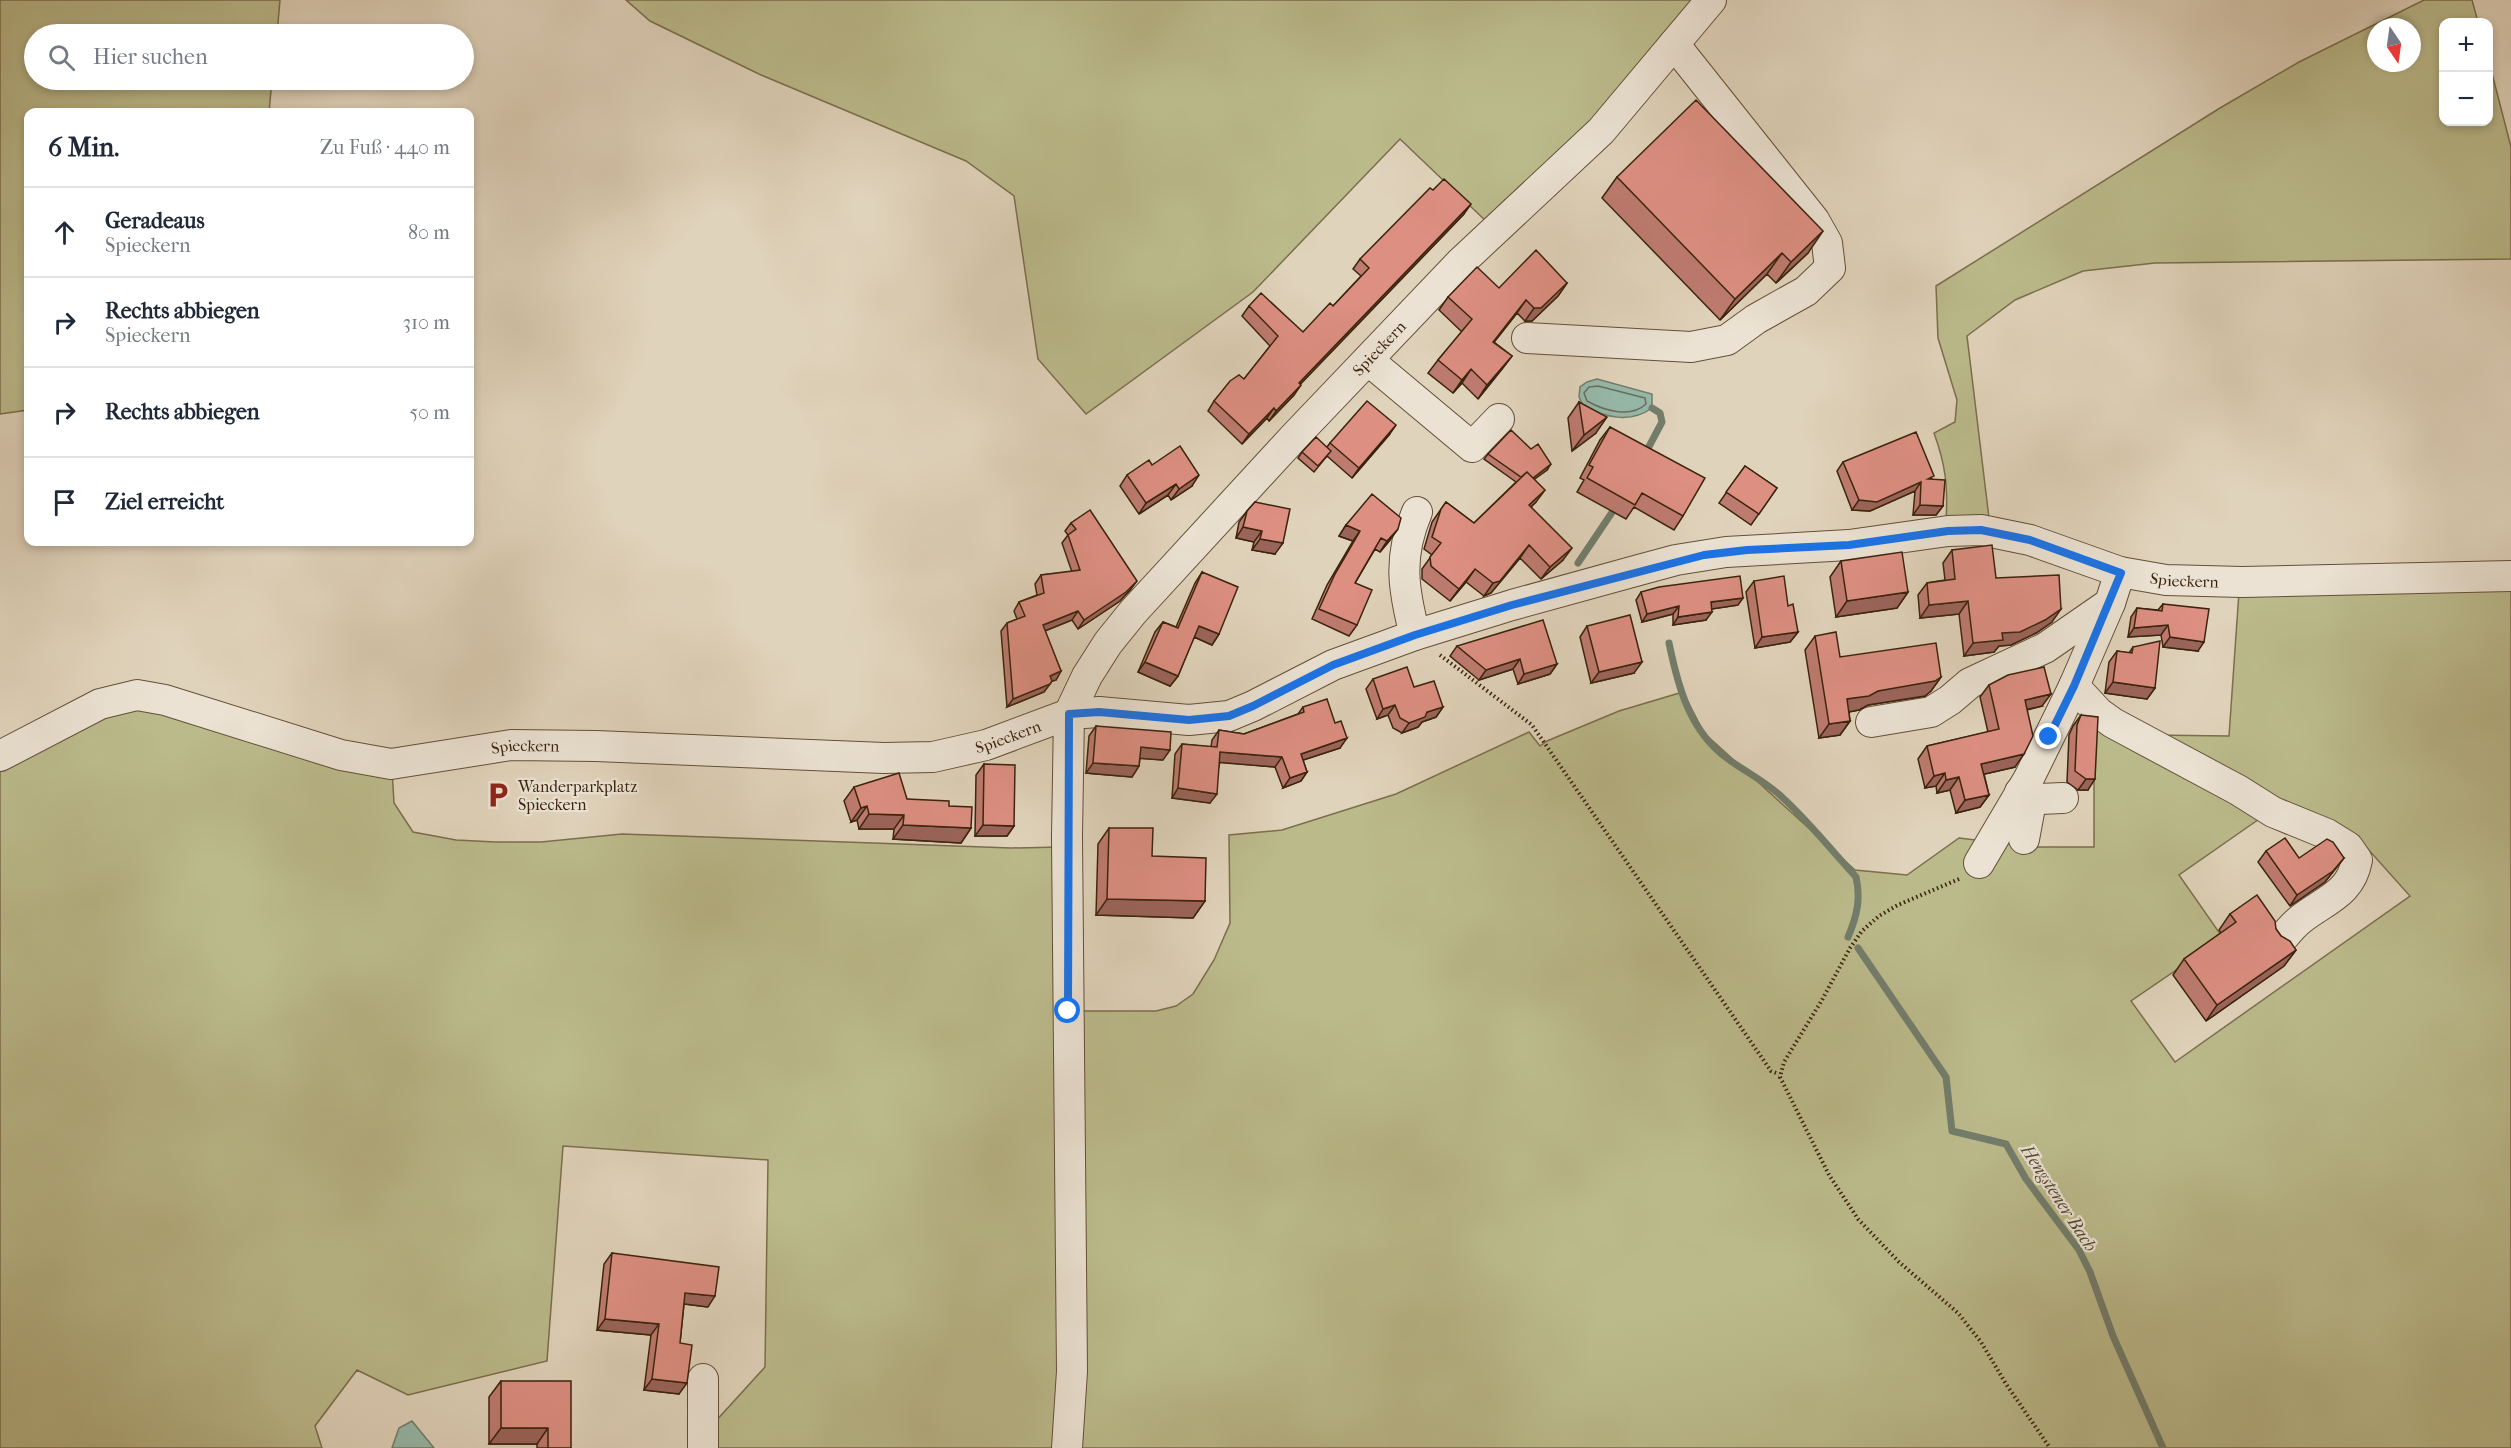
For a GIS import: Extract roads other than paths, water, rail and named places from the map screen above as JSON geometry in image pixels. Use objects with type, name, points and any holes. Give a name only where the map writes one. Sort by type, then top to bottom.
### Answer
[{"type":"street","name":"Spieckern","points":[[1067,1448],[1072,1371],[1068,1011],[1069,714],[1087,676],[1108,643],[1133,612],[1294,437],[1494,229],[1601,132],[1711,0]]},
{"type":"street","points":[[1527,338],[1691,347],[1727,340],[1806,291],[1830,268],[1827,243],[1814,220],[1674,44]]},
{"type":"street","points":[[1368,360],[1472,447],[1499,419]]},
{"type":"street","points":[[1417,512],[1409,532],[1404,555],[1403,578],[1406,603],[1421,633]]},
{"type":"street","name":"Spieckern","points":[[0,756],[100,704],[137,695],[165,700],[341,755],[391,764],[511,745],[596,746],[884,758],[933,757],[986,745],[1069,714],[1099,712],[1189,720],[1217,718],[1253,706],[1333,665],[1421,633],[1543,596],[1704,555],[1747,550],[1849,545],[1948,531],[1981,530],[2012,535],[2121,573],[2157,579],[2219,582],[2511,576]]},
{"type":"street","points":[[1979,863],[2026,794],[2121,573]]},
{"type":"street","points":[[1871,722],[1931,712],[1970,683],[2044,648],[2110,603]]},
{"type":"street","points":[[2074,686],[2099,713],[2127,732],[2238,790],[2273,812],[2327,834],[2348,847],[2357,860],[2354,876],[2343,890],[2299,920],[2281,940]]},
{"type":"street","points":[[2026,794],[2040,798],[2063,798]]},
{"type":"street","points":[[2024,839],[2026,794]]},
{"type":"street","points":[[703,1379],[704,1448]]},
{"type":"water","points":[[1597,379],[1652,394],[1652,408],[1635,416],[1618,417],[1583,406],[1579,397],[1580,387]]},
{"type":"water","points":[[412,1421],[434,1448],[392,1448],[399,1428]]},
{"type":"waterway","name":"Hengstener Bach","points":[[1644,456],[1662,422],[1660,413],[1652,408]]},
{"type":"waterway","name":"Hengstener Bach","points":[[1578,563],[1617,505]]},
{"type":"waterway","name":"Hengstener Bach","points":[[1669,643],[1682,692],[1704,736],[1728,759],[1784,799],[1856,877],[1857,907],[1848,937]]},
{"type":"waterway","name":"Hengstener Bach","points":[[1858,948],[1946,1077],[1952,1131],[2006,1144],[2026,1179],[2079,1250],[2090,1272],[2113,1336],[2163,1448]]},
{"type":"place","name":"Wanderparkplatz Spieckern","points":[[498,795]]}]
